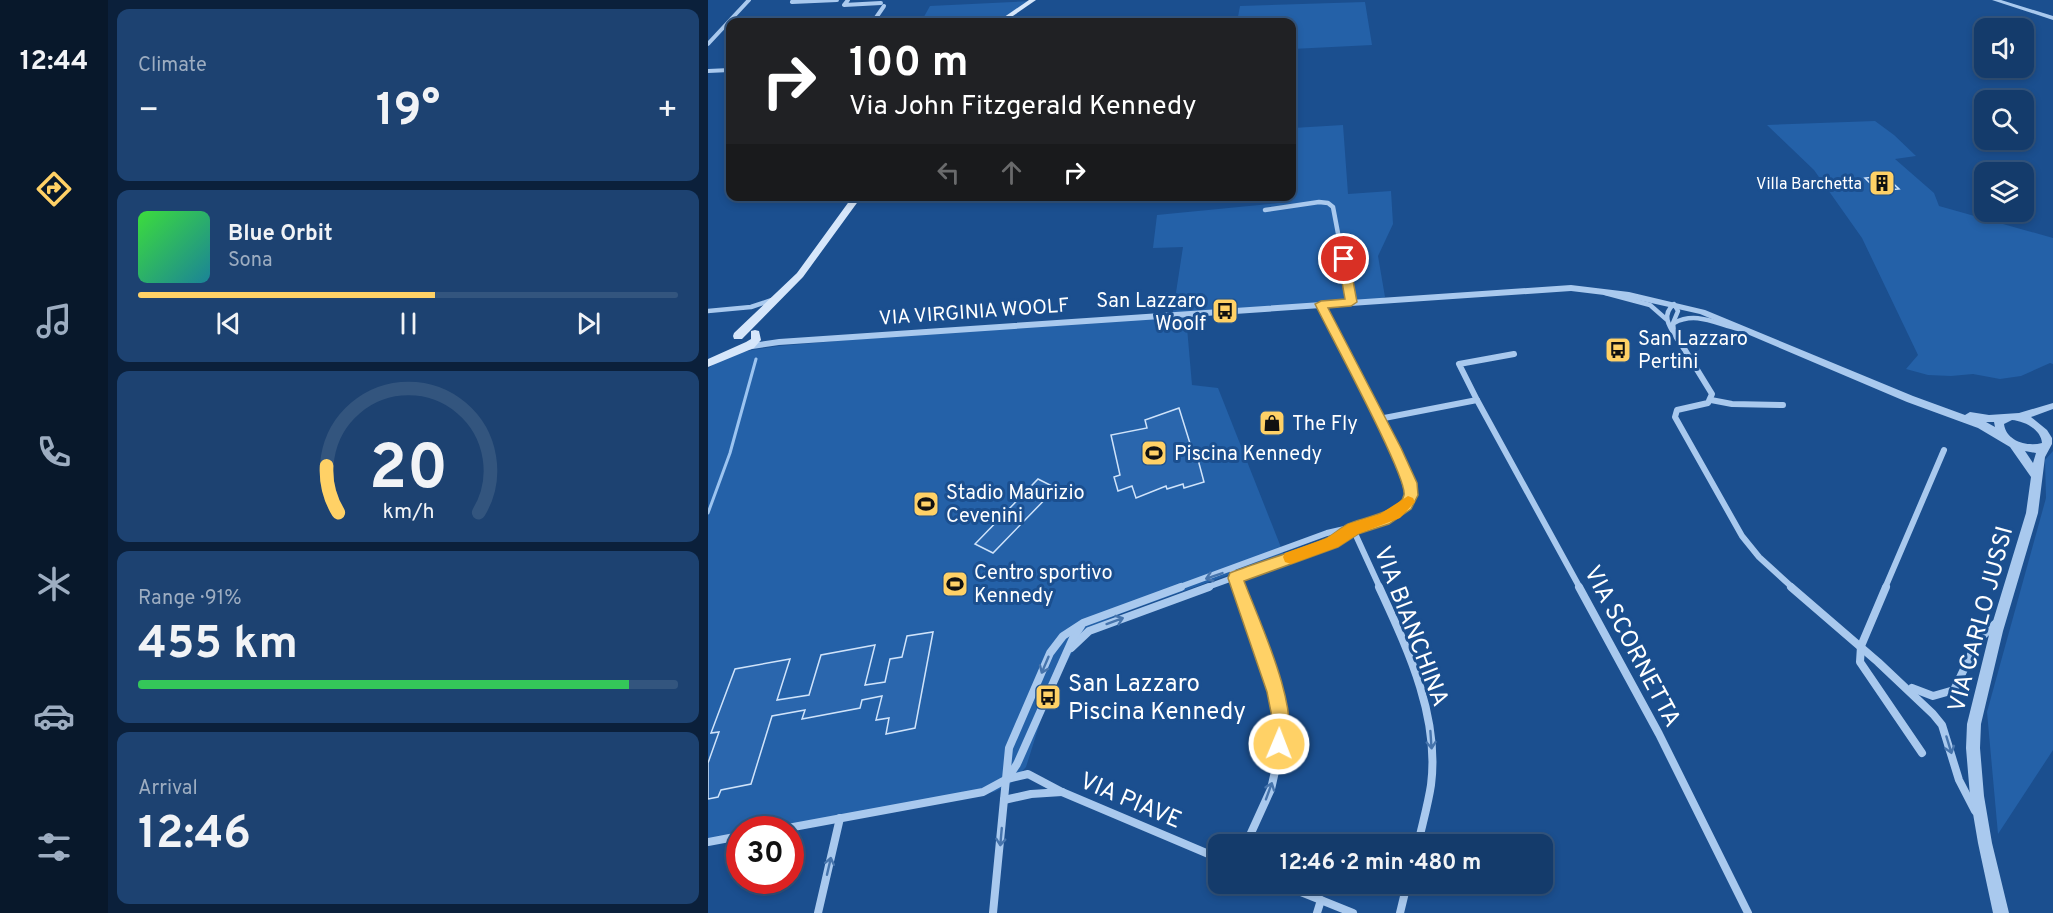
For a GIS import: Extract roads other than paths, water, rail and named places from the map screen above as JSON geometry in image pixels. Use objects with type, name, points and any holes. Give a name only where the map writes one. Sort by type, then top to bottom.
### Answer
[{"type":"main road","points":[[1006,18],[1033,0]]},
{"type":"main road","points":[[738,344],[761,314],[800,275],[854,201]]},
{"type":"main road","points":[[738,344],[756,336],[779,298]]},
{"type":"street","points":[[732,18],[749,0]]},
{"type":"street","points":[[793,0],[792,2],[837,0]]},
{"type":"street","points":[[848,0],[844,5],[882,5],[875,18]]},
{"type":"street","points":[[2000,1],[2053,18]]},
{"type":"street","points":[[708,44],[726,25]]},
{"type":"street","points":[[708,71],[726,70]]},
{"type":"street","points":[[1265,210],[1319,202],[1333,207],[1351,302]]},
{"type":"street","name":"VIA VIRGINIA WOOLF","points":[[738,344],[1538,289],[1598,291],[1674,304],[1702,312],[1934,409],[1982,425],[2010,440]]},
{"type":"street","name":"VIA VIRGINIA WOOLF","points":[[1598,291],[1650,306],[1667,320]]},
{"type":"street","points":[[708,312],[752,307],[779,298]]},
{"type":"street","points":[[993,913],[1009,748],[1050,653],[1063,636],[1083,623],[1332,542],[1353,529],[1395,514],[1406,505],[1411,495],[1405,472],[1321,304]]},
{"type":"street","points":[[1674,333],[1673,323],[1678,311],[1674,304],[1668,308],[1667,320],[1674,333],[1712,394],[1711,400],[1705,405],[1681,408],[1677,410],[1675,417],[1742,536],[1767,565],[1861,645],[1942,725],[1959,780],[1979,819]]},
{"type":"street","points":[[752,307],[758,309],[761,314]]},
{"type":"street","name":"VIA VIRGINIA WOOLF","points":[[1673,323],[1680,319],[1695,317],[1732,328],[1749,330]]},
{"type":"street","name":"VIA VIRGINIA WOOLF","points":[[756,336],[779,342]]},
{"type":"street","name":"VIA SCORNETTA","points":[[1514,354],[1459,364],[1659,734],[1748,913]]},
{"type":"street","points":[[1379,419],[1477,400]]},
{"type":"street","points":[[1711,400],[1732,404],[1783,405]]},
{"type":"street","points":[[2020,417],[2052,405]]},
{"type":"street","points":[[2020,417],[2042,430],[2052,405]]},
{"type":"street","name":"VIA VIRGINIA WOOLF","points":[[1934,409],[1978,418],[2020,417]]},
{"type":"street","points":[[2005,417],[1998,424],[2024,455],[2037,478]]},
{"type":"street","name":"VIA CARLO JUSSI","points":[[2001,913],[1979,819],[1974,723],[1998,621],[2032,510],[2042,448],[2047,444],[2047,438],[2042,430]]},
{"type":"street","points":[[2010,440],[2026,448],[2042,448]]},
{"type":"street","points":[[1922,753],[1860,662],[1861,645],[1944,450]]},
{"type":"street","name":"VIA BIANCHINA","points":[[1353,529],[1401,636],[1426,706],[1431,736],[1431,784],[1420,834]]},
{"type":"street","points":[[1067,652],[1080,639],[1099,627],[1234,574]]},
{"type":"street","points":[[1234,574],[1276,692],[1281,717],[1278,756],[1270,789],[1250,834]]},
{"type":"street","points":[[1902,683],[1929,696],[1947,694],[1957,685],[1967,658],[1978,640],[1998,621]]},
{"type":"street","points":[[804,825],[962,798],[992,788],[1007,779],[1025,750],[1067,652],[1083,623]]},
{"type":"street","name":"VIA PIAVE","points":[[1007,779],[1028,774],[1062,792],[1208,854]]},
{"type":"street","name":"VIA PIAVE","points":[[1004,800],[1031,794],[1062,792]]},
{"type":"street","points":[[818,913],[840,818]]},
{"type":"street","points":[[708,842],[726,839]]},
{"type":"street","points":[[1306,894],[1353,913]]},
{"type":"street","points":[[1400,913],[1405,894]]},
{"type":"street","points":[[1317,913],[1321,900]]},
{"type":"waterway","points":[[708,513],[730,453],[756,359]]},
{"type":"place","name":"Villa Barchetta","points":[[1882,183]]},
{"type":"place","name":"San Lazzaro Woolf","points":[[1225,311]]},
{"type":"place","name":"San Lazzaro Pertini","points":[[1618,350]]},
{"type":"place","name":"The Fly","points":[[1272,423]]},
{"type":"place","name":"Piscina Kennedy","points":[[1154,453]]},
{"type":"place","name":"Stadio Maurizio Cevenini","points":[[926,504]]},
{"type":"place","name":"Centro sportivo Kennedy","points":[[955,584]]},
{"type":"place","name":"San Lazzaro Piscina Kennedy","points":[[1048,697]]}]
